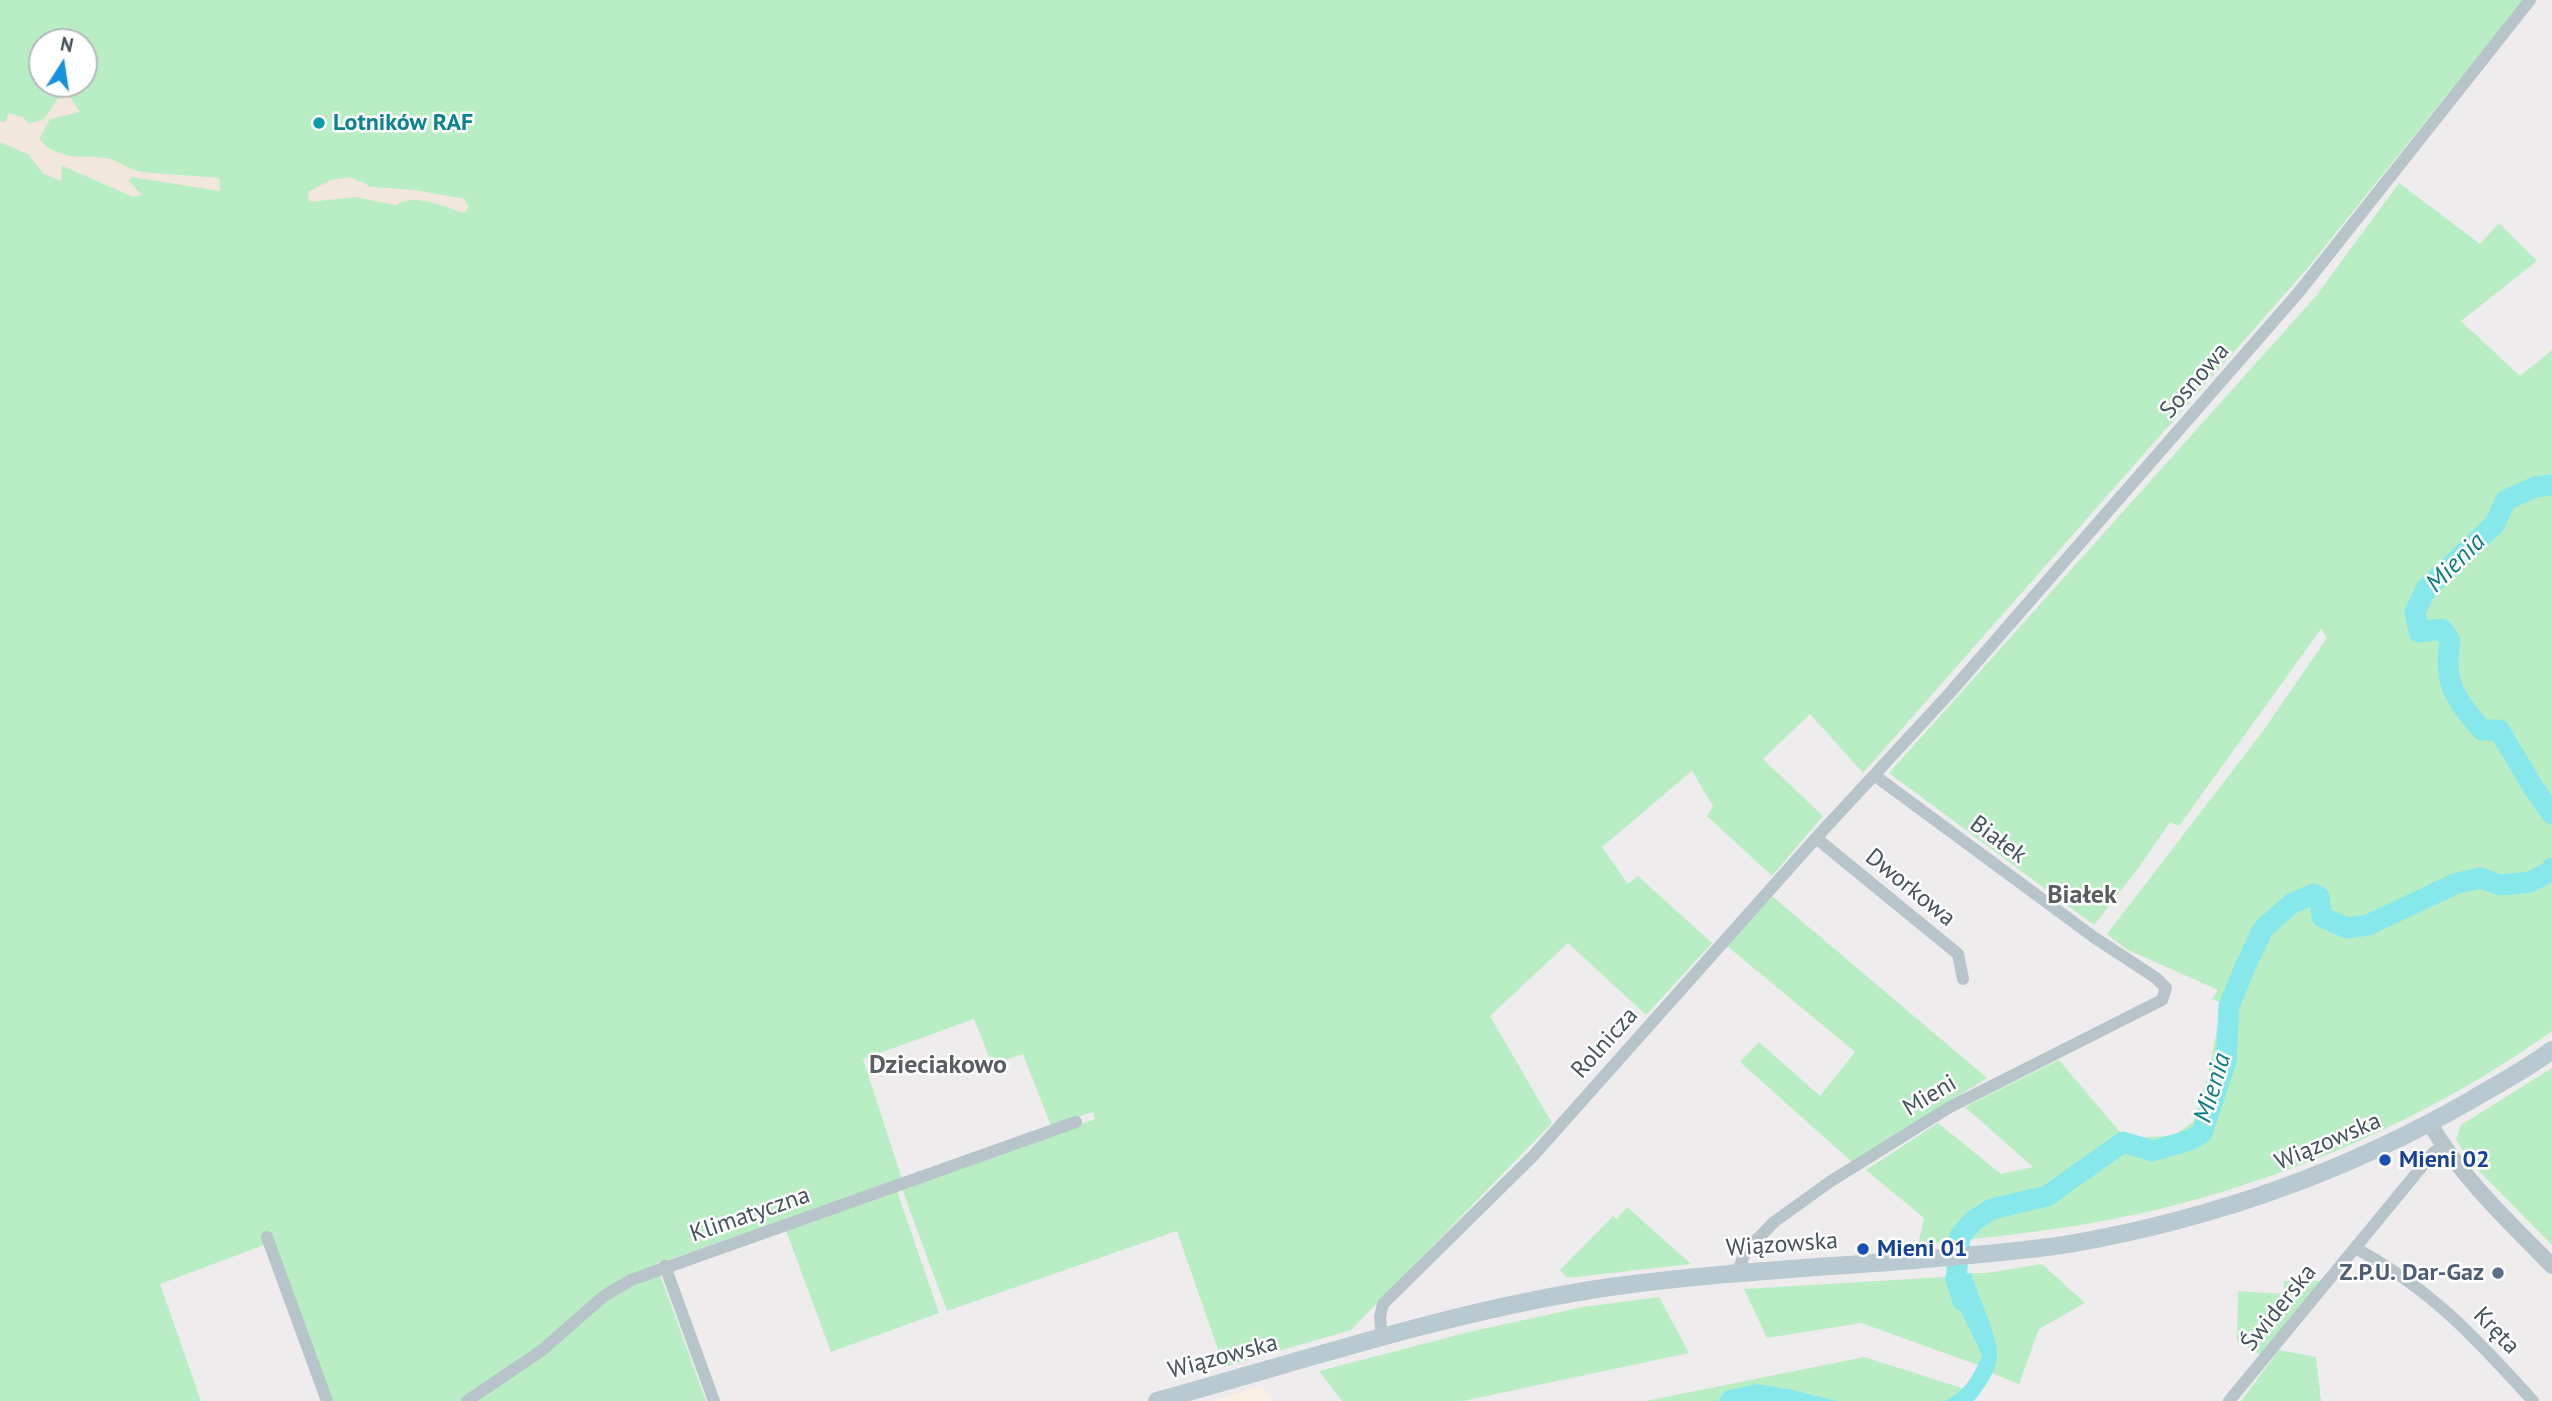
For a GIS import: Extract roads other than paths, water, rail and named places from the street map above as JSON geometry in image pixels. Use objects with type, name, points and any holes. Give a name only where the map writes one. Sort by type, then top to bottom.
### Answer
[{"type":"main road","name":"Wiązowska","points":[[1157,1401],[1455,1319],[1570,1293],[1738,1272],[1979,1254],[2074,1243],[2154,1226],[2234,1205],[2331,1171],[2430,1124],[2552,1050]]},
{"type":"street","name":"Sosnowa","points":[[1874,775],[1948,695],[2299,292],[2530,0]]},
{"type":"street","name":"Rolnicza","points":[[1382,1339],[1380,1317],[1383,1304],[1533,1156],[1874,775]]},
{"type":"street","name":"Białek","points":[[1874,775],[2095,938],[2156,978],[2166,988]]},
{"type":"street","name":"Dworkowa","points":[[1816,838],[1958,954],[1963,979]]},
{"type":"street","name":"Mieni","points":[[1738,1272],[1745,1252],[1774,1222],[1830,1181],[1950,1107],[2162,1000],[2166,988]]},
{"type":"street","name":"Klimatyczna","points":[[467,1401],[541,1351],[604,1296],[631,1280],[1076,1122]]},
{"type":"street","points":[[2430,1124],[2444,1147],[2480,1192],[2552,1266]]},
{"type":"street","name":"Świderska","points":[[2229,1401],[2434,1152],[2444,1147]]},
{"type":"street","points":[[267,1237],[327,1401]]},
{"type":"street","name":"Kręta","points":[[2355,1248],[2384,1264],[2439,1303],[2476,1337],[2533,1401]]},
{"type":"street","points":[[665,1266],[714,1401]]},
{"type":"water","points":[[1971,1273],[1995,1339],[1996,1363],[1974,1401],[1944,1401],[1958,1393],[1968,1382],[1982,1355],[1944,1277]]},
{"type":"water","points":[[1757,1384],[1838,1401],[1718,1401],[1725,1391]]},
{"type":"waterway","name":"Mienia","points":[[2552,485],[2535,487],[2506,500],[2494,525],[2426,589],[2415,612],[2419,632],[2442,629],[2450,641],[2448,669],[2458,699],[2482,730],[2499,730],[2552,814]]},
{"type":"waterway","name":"Mienia","points":[[1963,1301],[1956,1280],[1960,1236],[1973,1221],[1992,1209],[2047,1196],[2123,1142],[2153,1151],[2190,1140],[2202,1133],[2226,1062],[2229,1006],[2263,929],[2291,904],[2313,894],[2319,897],[2322,917],[2347,928],[2368,925],[2457,883],[2481,878],[2500,885],[2530,882],[2552,868]]},
{"type":"place","name":"Lotników RAF","points":[[319,123]]},
{"type":"place","name":"Mieni 02","points":[[2385,1160]]},
{"type":"place","name":"Mieni 01","points":[[1863,1249]]},
{"type":"place","name":"Z.P.U. Dar-Gaz","points":[[2498,1273]]},
{"type":"district","name":"Białek","points":[[2082,896]]},
{"type":"district","name":"Dzieciakowo","points":[[938,1066]]}]
